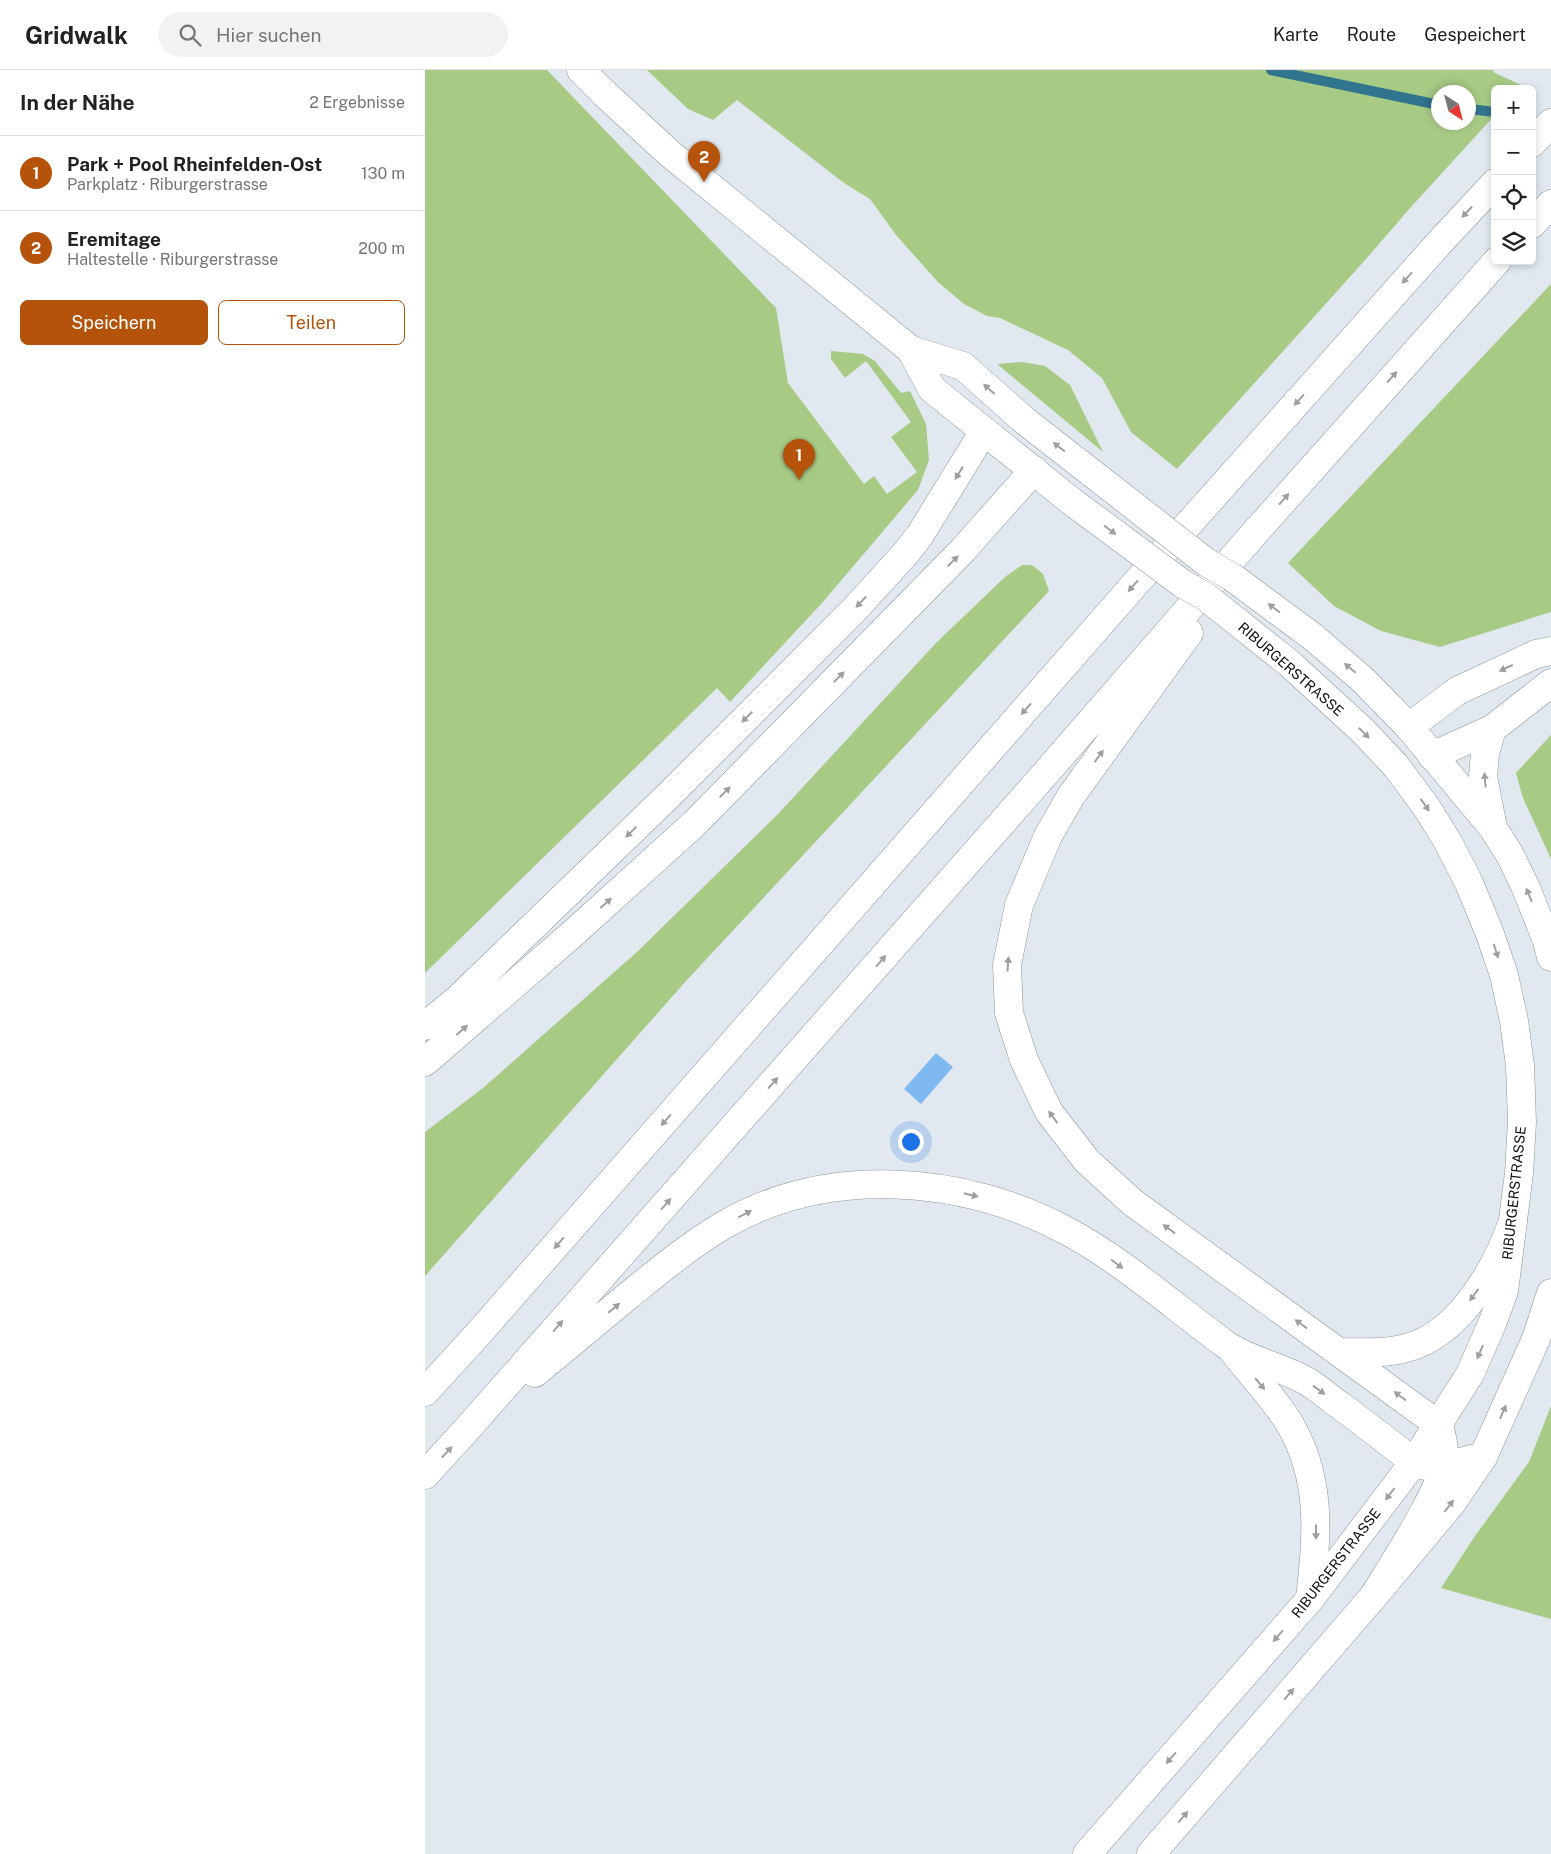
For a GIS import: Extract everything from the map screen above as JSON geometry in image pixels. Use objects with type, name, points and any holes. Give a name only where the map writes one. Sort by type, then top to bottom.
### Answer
[{"type":"main road","points":[[581,70],[669,152],[911,350],[963,366],[1025,422],[1206,562],[1232,577],[1313,637],[1363,680],[1409,727],[1493,828],[1510,855],[1526,888],[1547,941],[1551,957]]},
{"type":"main road","points":[[1536,139],[1551,123]]},
{"type":"main road","points":[[425,1392],[479,1333],[1136,583],[1491,187]]},
{"type":"main road","points":[[1536,220],[1551,204]]},
{"type":"main road","points":[[425,1475],[1045,775],[1252,536],[1493,265]]},
{"type":"main road","name":"RIBURGERSTRASSE","points":[[911,350],[932,389],[1071,501],[1183,584],[1206,597],[1291,664],[1363,731],[1396,766],[1427,808],[1469,883],[1491,934],[1504,975],[1514,1021],[1520,1074],[1522,1122],[1519,1173],[1503,1291],[1493,1324],[1471,1374],[1415,1462],[1310,1599],[1087,1854]]},
{"type":"main road","points":[[425,1026],[458,999],[664,800],[855,608],[920,535],[985,431],[1025,422]]},
{"type":"main road","points":[[425,1062],[563,942],[694,824],[963,550],[1034,470],[1025,422]]},
{"type":"main road","points":[[1252,536],[1213,600],[1071,796],[1048,836],[1019,905],[1011,936],[1007,965],[1009,1013],[1024,1060],[1049,1112],[1087,1161],[1133,1202],[1439,1425],[1443,1442],[1443,1468],[1437,1488],[1416,1527],[1373,1597]]},
{"type":"main road","points":[[1396,766],[1409,727],[1457,691],[1536,654],[1551,651]]},
{"type":"main road","points":[[1396,766],[1432,756],[1492,730],[1551,683]]},
{"type":"main road","points":[[1492,730],[1485,753],[1483,777],[1493,828]]},
{"type":"main road","points":[[468,1428],[694,1243],[725,1224],[754,1209],[808,1192],[859,1184],[891,1184],[969,1194],[1036,1216],[1067,1232],[1106,1256],[1229,1346],[1308,1382],[1424,1467],[1443,1468],[1471,1458],[1483,1457]]},
{"type":"main road","points":[[1341,1352],[1389,1352],[1407,1348],[1422,1343],[1450,1324],[1492,1269],[1505,1244],[1513,1221]]},
{"type":"main road","points":[[1151,1854],[1452,1503],[1483,1457],[1536,1339],[1551,1293]]},
{"type":"main road","points":[[425,1382],[479,1333]]},
{"type":"main road","points":[[1229,1346],[1289,1422],[1308,1466],[1316,1515],[1316,1544],[1310,1599]]},
{"type":"green space","points":[[425,70],[547,70],[776,308],[788,383],[864,484],[874,476],[887,494],[917,472],[891,437],[911,422],[866,361],[845,378],[831,359],[831,351],[863,354],[875,361],[901,393],[910,391],[926,424],[929,460],[918,490],[822,603],[730,702],[717,688],[425,973]]},
{"type":"green space","points":[[647,70],[1494,70],[1493,72],[1521,85],[1491,85],[1491,119],[1177,469],[1131,432],[1102,378],[1068,350],[1000,318],[987,316],[964,304],[938,282],[896,235],[870,199],[844,183],[737,100],[713,120],[688,109]]},
{"type":"green space","points":[[1551,284],[1551,612],[1440,647],[1381,631],[1334,606],[1288,563]]},
{"type":"green space","points":[[1022,362],[1045,366],[1070,385],[1103,452],[997,364]]},
{"type":"green space","points":[[1022,565],[1032,565],[1043,574],[1049,591],[686,981],[425,1276],[425,1132],[483,1088],[637,952],[778,814],[936,643],[1005,577]]},
{"type":"green space","points":[[1551,735],[1551,859],[1523,798],[1516,773]]},
{"type":"green space","points":[[1551,1406],[1551,1619],[1441,1588],[1475,1536],[1529,1462]]},
{"type":"building","points":[[936,1053],[953,1067],[921,1104],[904,1089]]},
{"type":"waterway","points":[[1271,70],[1431,103]]},
{"type":"waterway","points":[[1476,110],[1491,112]]},
{"type":"place","name":"Eremitage","points":[[704,182]]},
{"type":"place","name":"Park + Pool Rheinfelden-Ost","points":[[799,480]]}]
